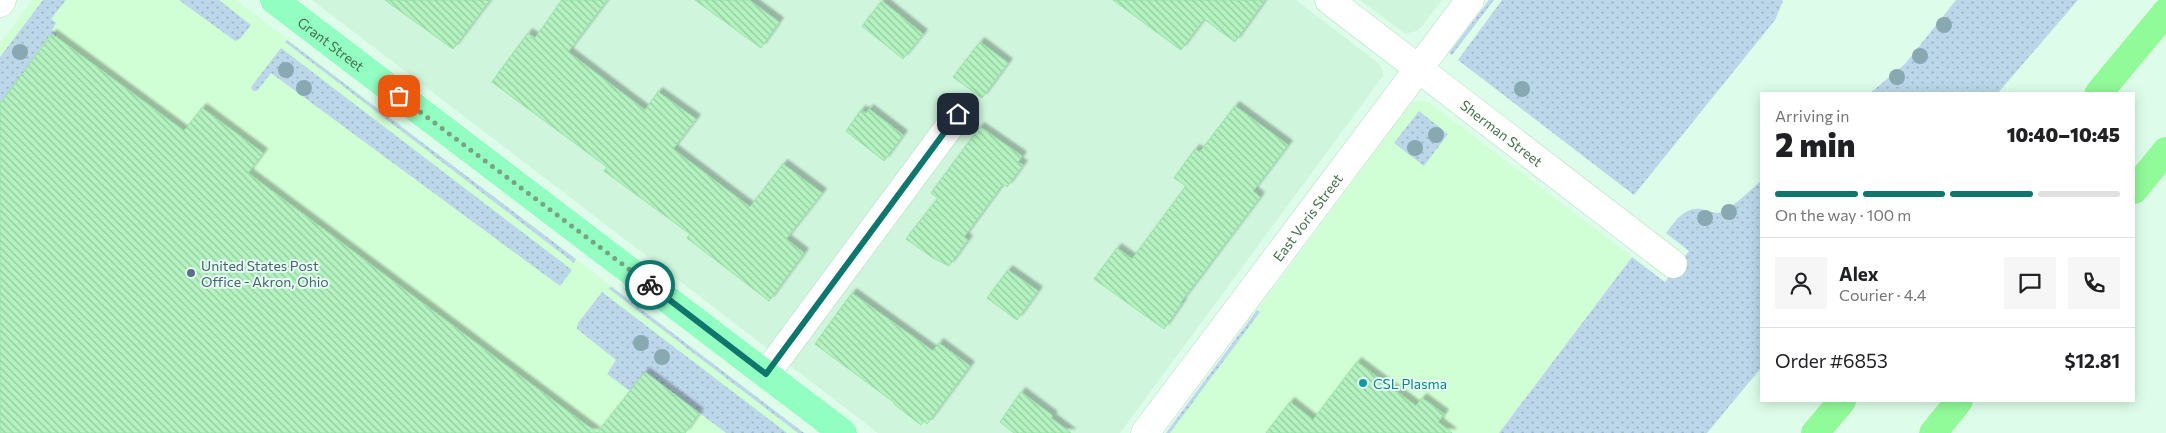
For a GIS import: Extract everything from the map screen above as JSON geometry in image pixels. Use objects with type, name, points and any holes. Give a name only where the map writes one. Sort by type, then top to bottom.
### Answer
[{"type":"highway","points":[[2100,92],[2166,12]]},
{"type":"highway","points":[[2135,189],[2166,151]]},
{"type":"highway","points":[[1815,433],[1841,402]]},
{"type":"highway","points":[[1933,433],[1958,402]]},
{"type":"main road","name":"Grant Street","points":[[274,0],[843,433]]},
{"type":"street","name":"Sherman Street","points":[[1328,0],[1674,264]]},
{"type":"street","name":"East Voris Street","points":[[1145,433],[1470,0]]},
{"type":"street","points":[[766,374],[958,114]]},
{"type":"shaded area","points":[[32,0],[236,0],[804,433],[0,433],[0,43]]},
{"type":"shaded area","points":[[43,0],[66,0],[51,19],[56,23],[52,30],[57,33],[55,37],[51,34],[0,104],[0,57]]},
{"type":"shaded area","points":[[179,0],[219,0],[251,25],[240,39],[235,41]]},
{"type":"shaded area","points":[[312,0],[1296,0],[1377,62],[1383,71],[1383,76],[1120,433],[878,433]]},
{"type":"shaded area","points":[[1360,0],[1442,0],[1417,31],[1404,33]]},
{"type":"shaded area","points":[[1489,0],[1494,0],[1452,55],[1449,53]]},
{"type":"shaded area","points":[[1502,0],[1783,1],[1775,20],[1634,195],[1458,60]]},
{"type":"shaded area","points":[[1956,0],[2078,0],[1999,92],[1871,92],[1905,64]]},
{"type":"shaded area","points":[[287,40],[576,259],[574,263],[285,42]]},
{"type":"shaded area","points":[[281,48],[572,270],[560,286],[271,73],[257,91],[253,91],[251,87]]},
{"type":"shaded area","points":[[1418,100],[1430,103],[1632,257],[1499,433],[1166,433],[1411,103]]},
{"type":"shaded area","points":[[1419,111],[1448,134],[1424,166],[1394,143]]},
{"type":"shaded area","points":[[1760,182],[1760,369],[1707,433],[1499,433],[1632,257],[1665,282],[1689,251],[1666,233],[1678,218],[1693,209],[1715,213],[1721,212],[1737,202]]},
{"type":"shaded area","points":[[612,287],[804,433],[798,433],[608,288]]},
{"type":"shaded area","points":[[602,292],[787,433],[726,433],[645,372],[630,391],[607,374],[616,360],[577,329],[578,323]]},
{"type":"shaded area","points":[[1257,310],[1260,312],[1170,433],[1166,433]]},
{"type":"building","points":[[385,0],[490,0],[453,49]]},
{"type":"building","points":[[562,0],[607,0],[568,52],[645,110],[658,92],[696,119],[673,149],[750,207],[783,164],[822,193],[786,239],[804,253],[769,301],[687,238],[690,234],[604,171],[607,167],[492,82],[528,33],[535,38]]},
{"type":"building","points":[[695,0],[749,0],[779,22],[761,48]]},
{"type":"building","points":[[1113,0],[1265,0],[1235,42],[1204,19],[1181,50]]},
{"type":"building","points":[[882,1],[923,34],[903,59],[862,26]]},
{"type":"building","name":"United States Post Office - Akron, Ohio","points":[[52,34],[184,131],[202,108],[263,153],[248,173],[597,433],[0,433],[0,104]]},
{"type":"building","points":[[980,42],[1008,63],[982,98],[953,77]]},
{"type":"building","points":[[1235,106],[1288,145],[1253,191],[1260,197],[1181,302],[1164,329],[1094,279],[1117,248],[1132,259],[1186,186],[1174,178],[1195,149],[1200,152]]},
{"type":"building","points":[[869,109],[903,135],[884,161],[846,131],[861,110],[866,113]]},
{"type":"building","points":[[980,127],[1022,156],[1018,162],[1023,165],[1007,187],[1003,184],[964,237],[968,240],[949,266],[933,258],[906,239],[938,198],[931,193]]},
{"type":"building","points":[[1008,270],[1038,291],[1017,320],[987,298]]},
{"type":"building","points":[[852,293],[933,351],[939,343],[970,366],[927,424],[924,421],[921,425],[895,403],[815,344]]},
{"type":"building","name":"CSL Plasma","points":[[1357,362],[1416,406],[1422,398],[1444,414],[1438,422],[1452,433],[1266,433],[1290,402],[1313,420]]},
{"type":"building","points":[[645,372],[699,413],[685,433],[597,433]]},
{"type":"building","points":[[1021,392],[1053,416],[1051,418],[1071,433],[1014,433],[1000,422]]},
{"type":"way so far","points":[[399,96],[650,285]]},
{"type":"place","name":"United States Post Office - Akron, Ohio","points":[[191,273]]},
{"type":"place","name":"CSL Plasma","points":[[1363,383]]},
{"type":"route","points":[[650,285],[766,374],[958,114]]}]
